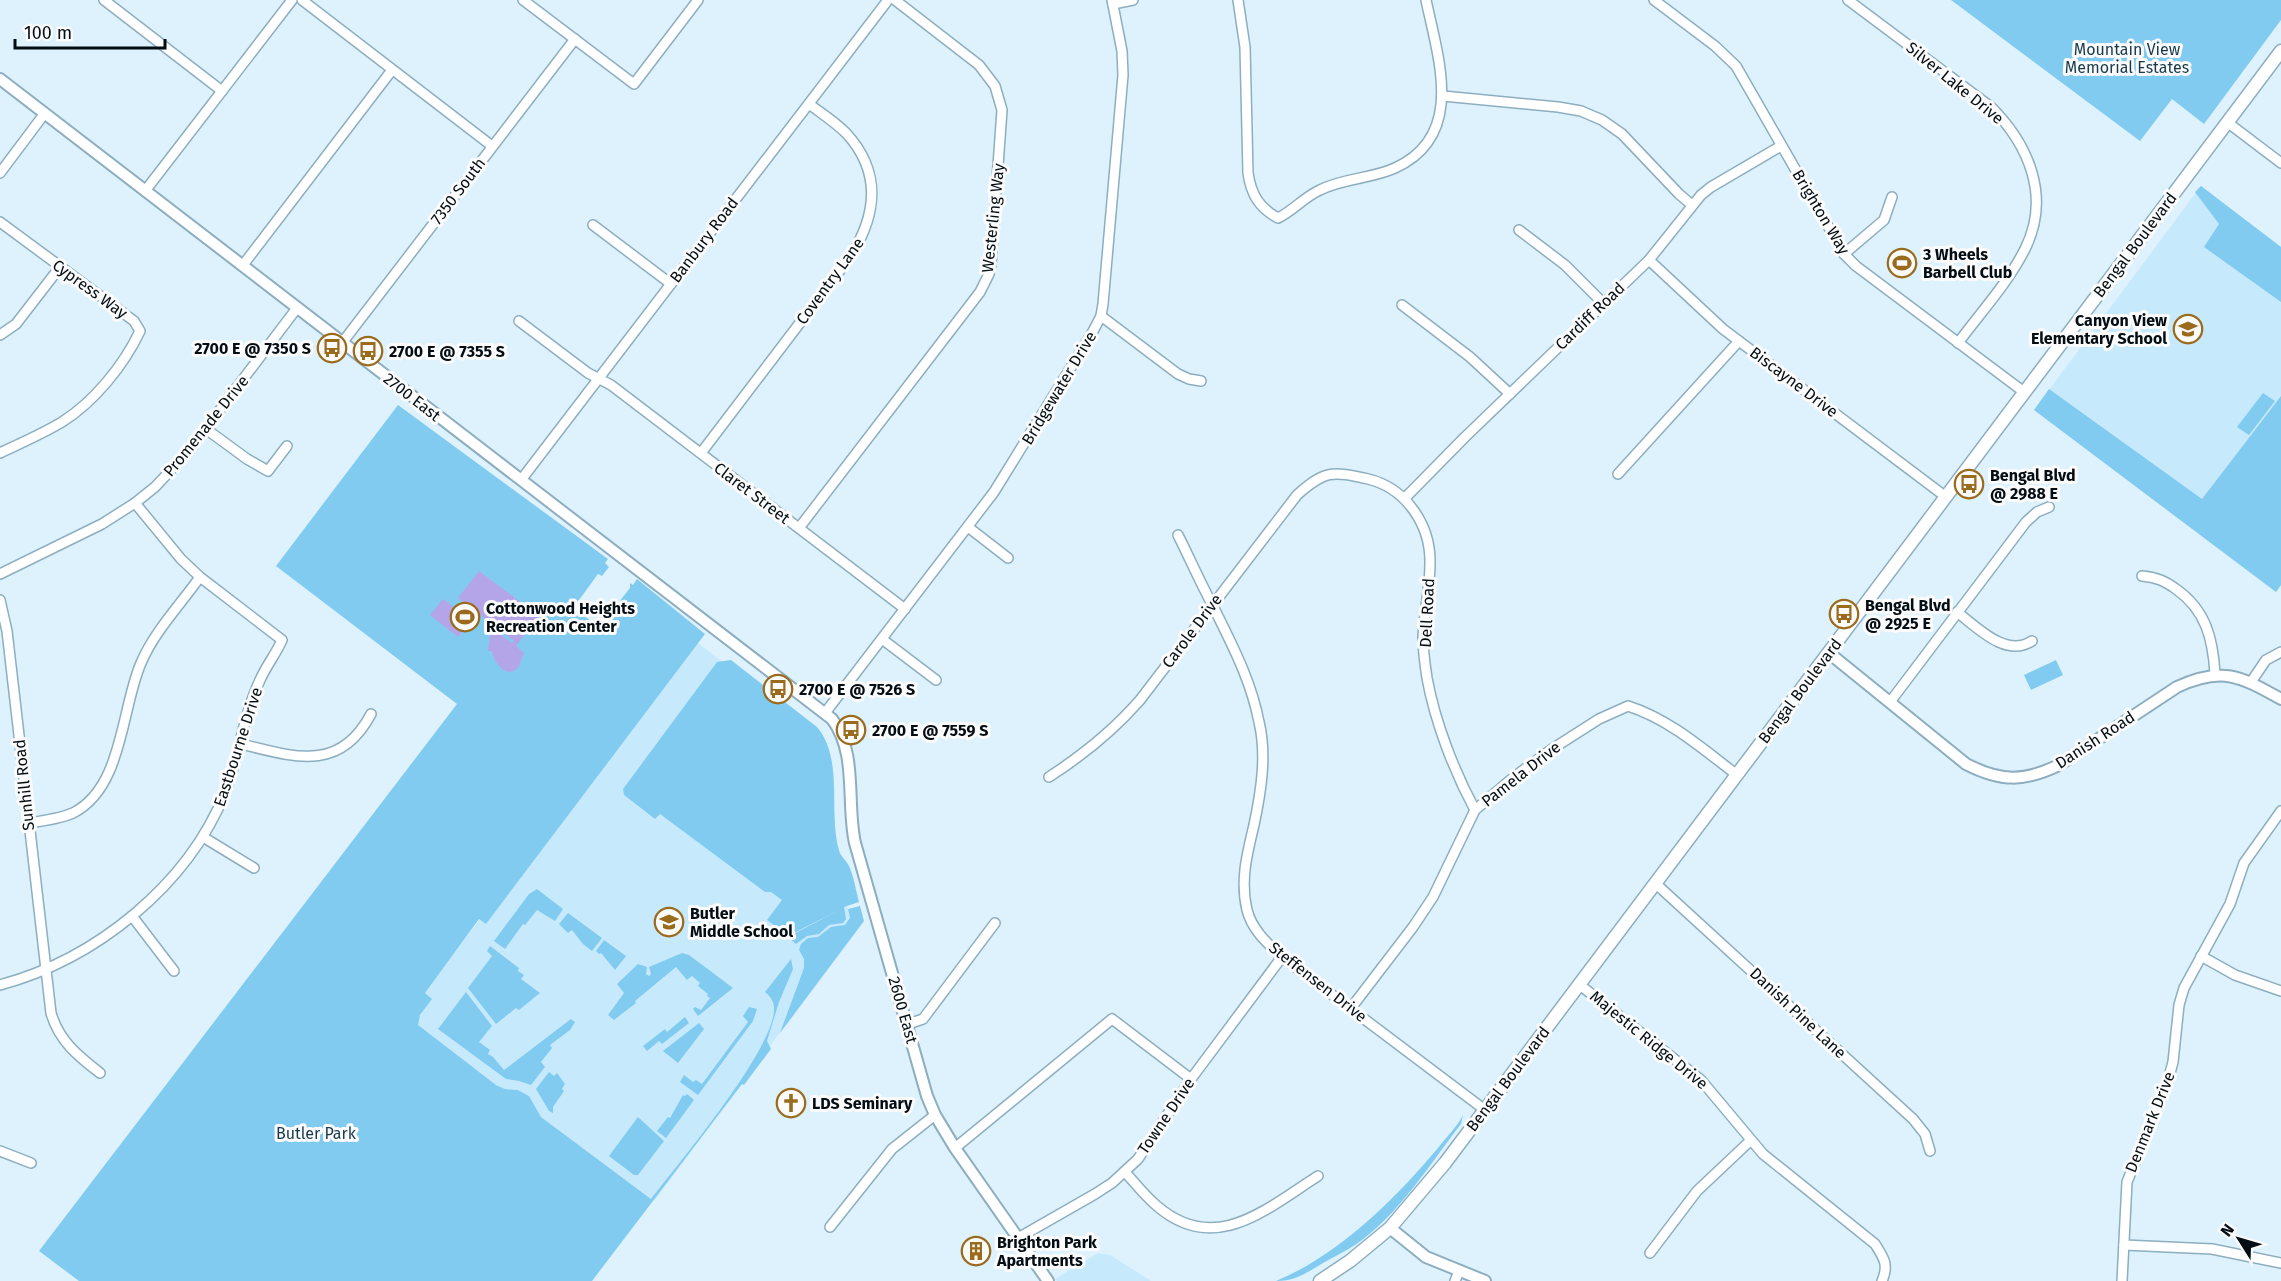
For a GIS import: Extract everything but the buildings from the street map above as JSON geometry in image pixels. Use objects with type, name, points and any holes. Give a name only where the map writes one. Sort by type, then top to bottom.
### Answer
[{"type":"main road","name":"Bengal Boulevard","points":[[1320,1281],[1350,1261],[1390,1228],[1445,1163],[2281,51]]},
{"type":"street","points":[[104,0],[222,91]]},
{"type":"street","points":[[146,191],[292,0]]},
{"type":"street","points":[[302,0],[492,147]]},
{"type":"street","points":[[523,0],[634,84],[698,0]]},
{"type":"street","name":"Banbury Road","points":[[520,480],[888,0]]},
{"type":"street","name":"Westerling Way","points":[[798,528],[980,292],[991,264],[1003,124],[1000,98],[988,75],[979,65],[895,0]]},
{"type":"street","points":[[1112,2],[1133,0]]},
{"type":"street","points":[[1238,0],[1245,47],[1250,188],[1257,202],[1267,212],[1278,218],[1320,189],[1396,168],[1422,148],[1437,123],[1443,96],[1443,83],[1426,0]]},
{"type":"street","name":"Brighton Way","points":[[1654,0],[1715,46],[1736,66],[1844,254],[1856,266],[2024,392]]},
{"type":"street","name":"Silver Lake Drive","points":[[1848,0],[1990,108],[2006,123],[2019,141],[2029,162],[2035,186],[2036,206],[2033,226],[2026,247],[2015,266],[1958,342]]},
{"type":"street","name":"Bridgewater Drive","points":[[825,713],[968,527],[1012,464],[1101,316],[1123,75],[1122,51],[1112,2]]},
{"type":"street","name":"7350 South","points":[[342,343],[575,39]]},
{"type":"street","points":[[243,265],[393,70]]},
{"type":"street","name":"2700 East","points":[[0,79],[825,713]]},
{"type":"street","points":[[1443,96],[1558,107],[1581,111],[1602,120],[1622,134],[1692,205]]},
{"type":"street","name":"Coventry Lane","points":[[700,453],[850,257],[867,228],[872,196],[871,180],[861,153],[844,131],[809,104]]},
{"type":"street","points":[[0,173],[45,113]]},
{"type":"street","points":[[2227,122],[2281,163]]},
{"type":"street","name":"Cardiff Road","points":[[1405,498],[1649,260],[1692,205],[1711,187],[1781,146]]},
{"type":"street","points":[[1844,254],[1884,220],[1892,197]]},
{"type":"street","name":"Cypress Way","points":[[0,222],[134,321],[140,332],[113,373],[85,404],[60,423],[0,453]]},
{"type":"street","points":[[594,225],[671,284]]},
{"type":"street","points":[[1519,230],[1565,265],[1604,303]]},
{"type":"street","name":"Biscayne Drive","points":[[1649,260],[1706,314],[1739,341],[1946,497]]},
{"type":"street","points":[[0,335],[16,324],[60,267]]},
{"type":"street","points":[[1402,305],[1470,357],[1510,394]]},
{"type":"street","name":"Promenade Drive","points":[[0,574],[102,524],[135,503],[177,466],[297,308]]},
{"type":"street","points":[[1101,316],[1178,374],[1201,381]]},
{"type":"street","name":"Claret Street","points":[[519,321],[588,372],[611,385],[905,609]]},
{"type":"street","points":[[1618,474],[1739,341]]},
{"type":"street","points":[[206,429],[247,459],[268,471],[287,446]]},
{"type":"street","name":"Dell Road","points":[[1326,474],[1341,474],[1374,481],[1390,488],[1405,498],[1414,510],[1427,538],[1430,563],[1423,640],[1427,676],[1433,706],[1461,784],[1475,810]]},
{"type":"street","name":"Carole Drive","points":[[1049,777],[1098,743],[1120,723],[1297,495],[1326,474]]},
{"type":"street","name":"Eastbourne Drive","points":[[0,985],[45,970],[78,953],[132,916],[171,880],[202,837],[225,793],[260,680],[282,640],[200,577],[173,551],[135,503]]},
{"type":"street","points":[[1890,702],[2026,522],[2037,512],[2049,507]]},
{"type":"street","points":[[968,527],[1008,558]]},
{"type":"street","name":"Steffensen Drive","points":[[1178,535],[1240,660],[1260,723],[1263,759],[1260,793],[1246,856],[1244,876],[1248,912],[1256,930],[1282,957],[1485,1110]]},
{"type":"street","points":[[2142,576],[2154,576],[2166,582],[2190,599],[2198,608],[2208,630],[2215,674]]},
{"type":"street","points":[[28,823],[61,817],[74,812],[98,792],[111,766],[142,661],[153,640],[200,577]]},
{"type":"street","name":"Sunhill Road","points":[[0,600],[7,631],[51,1013],[61,1036],[70,1048],[100,1073]]},
{"type":"street","points":[[1958,612],[1999,643],[2011,647],[2023,646],[2032,641]]},
{"type":"street","points":[[882,639],[936,680]]},
{"type":"street","points":[[2251,682],[2266,660],[2281,652]]},
{"type":"street","name":"Danish Road","points":[[1829,653],[1966,764],[1995,776],[2020,778],[2042,773],[2059,765],[2176,687],[2191,680],[2215,674],[2251,682],[2281,699]]},
{"type":"street","name":"Pamela Drive","points":[[1351,1008],[1428,904],[1475,810],[1552,749],[1599,719],[1628,706],[1645,711],[1666,723],[1737,775]]},
{"type":"street","name":"2600 East","points":[[825,713],[836,724],[846,748],[850,816],[855,843],[908,1024],[921,1077],[935,1115],[955,1148],[1048,1281]]},
{"type":"street","points":[[241,744],[304,758],[329,753],[353,740],[363,729],[371,714]]},
{"type":"street","name":"Denmark Drive","points":[[2122,1281],[2127,1182],[2167,1084],[2175,1055],[2179,1005],[2184,988],[2230,904],[2244,863],[2281,811]]},
{"type":"street","points":[[2272,824],[2281,831]]},
{"type":"street","points":[[202,837],[254,868]]},
{"type":"street","name":"Danish Pine Lane","points":[[1655,883],[1913,1119],[1925,1134],[1930,1151]]},
{"type":"street","points":[[132,916],[174,971]]},
{"type":"street","points":[[908,1024],[923,1018],[995,923]]},
{"type":"street","points":[[2201,956],[2235,975],[2281,991]]},
{"type":"street","name":"Towne Drive","points":[[1018,1238],[1095,1194],[1125,1172],[1155,1136],[1191,1079],[1282,957]]},
{"type":"street","name":"Majestic Ridge Drive","points":[[1580,985],[1701,1080],[1710,1088],[1750,1142],[1776,1166],[1875,1244],[1884,1257],[1887,1269],[1882,1281]]},
{"type":"street","points":[[955,1148],[1112,1019],[1191,1079]]},
{"type":"street","points":[[830,1227],[892,1149],[935,1115]]},
{"type":"street","points":[[1650,1253],[1697,1191],[1750,1142]]},
{"type":"street","points":[[0,1151],[31,1163]]},
{"type":"street","points":[[1125,1172],[1156,1205],[1171,1216],[1187,1224],[1205,1228],[1222,1228],[1254,1217],[1318,1176]]},
{"type":"street","points":[[1390,1228],[1426,1257],[1457,1276],[1485,1281]]},
{"type":"street","points":[[2124,1245],[2212,1249],[2281,1263]]},
{"type":"shaded area","name":"Canyon View Elementary School","points":[[2201,186],[2281,247],[2281,585],[2276,592],[2034,410]]},
{"type":"shaded area","points":[[479,571],[539,616],[516,646],[524,653],[519,666],[511,672],[502,669],[495,661],[492,651],[488,651],[490,633],[500,634],[512,643],[514,641],[458,598]]},
{"type":"shaded area","points":[[443,599],[471,620],[458,637],[430,615]]},
{"type":"shaded area","name":"Butler Middle School","points":[[698,643],[824,741],[835,857],[850,918],[849,937],[654,1201],[541,1117],[529,1096],[519,1090],[505,1089],[496,1085],[420,1028],[418,1019],[431,999],[424,993],[480,919],[486,924]]},
{"type":"shaded area","points":[[1098,1253],[1110,1255],[1151,1281],[1057,1281],[1055,1279]]},
{"type":"green space","name":"Mountain View Memorial Estates","points":[[1951,0],[2281,0],[2281,20],[2204,124],[2172,99],[2140,141]]},
{"type":"green space","points":[[2201,186],[2281,247],[2281,302],[2204,247],[2219,224],[2195,192]]},
{"type":"green space","points":[[2049,389],[2202,499],[2281,396],[2281,585],[2276,592],[2034,410]]},
{"type":"green space","points":[[2263,393],[2275,401],[2249,435],[2237,427]]},
{"type":"green space","name":"Butler Park","points":[[398,405],[608,559],[605,563],[609,567],[602,576],[598,574],[575,609],[599,627],[630,588],[630,583],[633,585],[637,579],[705,634],[486,924],[479,919],[425,993],[432,999],[420,1015],[418,1025],[496,1085],[505,1089],[518,1090],[529,1096],[541,1117],[651,1199],[723,1105],[759,1049],[770,1026],[774,1008],[765,992],[791,959],[793,969],[779,1002],[767,1041],[771,1049],[592,1281],[79,1281],[39,1251],[457,704],[276,566]]},
{"type":"green space","points":[[731,660],[817,727],[830,754],[833,770],[836,835],[840,852],[851,870],[859,902],[844,907],[846,919],[843,923],[829,925],[819,934],[807,936],[796,944],[788,937],[841,909],[788,936],[767,920],[782,900],[771,892],[765,892],[660,814],[655,819],[624,795],[623,789],[717,662]]},
{"type":"green space","points":[[2056,660],[2063,675],[2031,690],[2024,675]]},
{"type":"green space","points":[[537,889],[563,909],[555,921],[537,910],[525,925],[523,924],[505,949],[494,941],[529,894]]},
{"type":"green space","points":[[860,906],[864,921],[780,1033],[804,968],[804,959],[799,950],[801,944],[808,938],[818,937],[831,927],[845,925],[850,918],[848,909]]},
{"type":"green space","points":[[568,913],[602,938],[592,951],[572,930],[568,933],[559,924]]},
{"type":"green space","points":[[604,940],[626,956],[615,970],[601,953],[596,951]]},
{"type":"green space","points":[[490,946],[519,968],[518,971],[524,975],[521,979],[540,993],[519,1010],[516,1008],[496,1024],[468,988],[492,956],[487,951]]},
{"type":"green space","points":[[682,953],[689,955],[733,988],[698,1016],[693,1009],[695,1007],[701,1010],[710,998],[698,986],[700,983],[692,976],[687,980],[676,967],[614,1020],[608,1015],[624,993],[617,984],[638,964],[647,967],[646,974],[649,976],[651,974],[649,967]]},
{"type":"green space","points":[[466,992],[492,1026],[479,1042],[490,1050],[488,1054],[504,1070],[571,1019],[575,1022],[570,1030],[550,1045],[552,1048],[541,1062],[545,1067],[531,1085],[506,1079],[438,1029]]},
{"type":"green space","points":[[749,1007],[757,1009],[753,1021],[698,1095],[680,1082],[684,1075],[693,1082],[696,1080],[702,1084],[748,1022],[743,1016]]},
{"type":"green space","points":[[685,1017],[689,1023],[662,1044],[659,1041],[647,1051],[643,1046],[665,1029],[667,1032]]},
{"type":"green space","points":[[699,1023],[704,1029],[678,1063],[663,1051]]},
{"type":"green space","points":[[549,1072],[554,1076],[557,1073],[565,1084],[562,1089],[564,1091],[553,1107],[553,1113],[549,1111],[536,1089]]},
{"type":"green space","points":[[687,1094],[694,1100],[666,1138],[657,1131],[668,1117],[670,1118],[683,1095]]},
{"type":"green space","points":[[1463,1115],[1461,1124],[1412,1189],[1371,1233],[1355,1245],[1306,1273],[1289,1280],[1276,1281],[1322,1256],[1364,1224],[1403,1187],[1455,1128]]},
{"type":"green space","points":[[638,1117],[664,1141],[638,1175],[634,1175],[609,1156]]},
{"type":"place","name":"3 Wheels Barbell Club","points":[[1902,263]]},
{"type":"place","name":"Canyon View Elementary School","points":[[2188,329]]},
{"type":"place","name":"2700 E @ 7350 S","points":[[332,348]]},
{"type":"place","name":"2700 E @ 7355 S","points":[[368,351]]},
{"type":"place","name":"Bengal Blvd @ 2988 E","points":[[1969,484]]},
{"type":"place","name":"Bengal Blvd @ 2925 E","points":[[1844,614]]},
{"type":"place","name":"Cottonwood Heights Recreation Center","points":[[465,617]]},
{"type":"place","name":"2700 E @ 7526 S","points":[[778,689]]},
{"type":"place","name":"2700 E @ 7559 S","points":[[851,730]]},
{"type":"place","name":"Butler Middle School","points":[[669,922]]},
{"type":"place","name":"LDS Seminary","points":[[791,1103]]},
{"type":"place","name":"Brighton Park Apartments","points":[[976,1251]]}]
